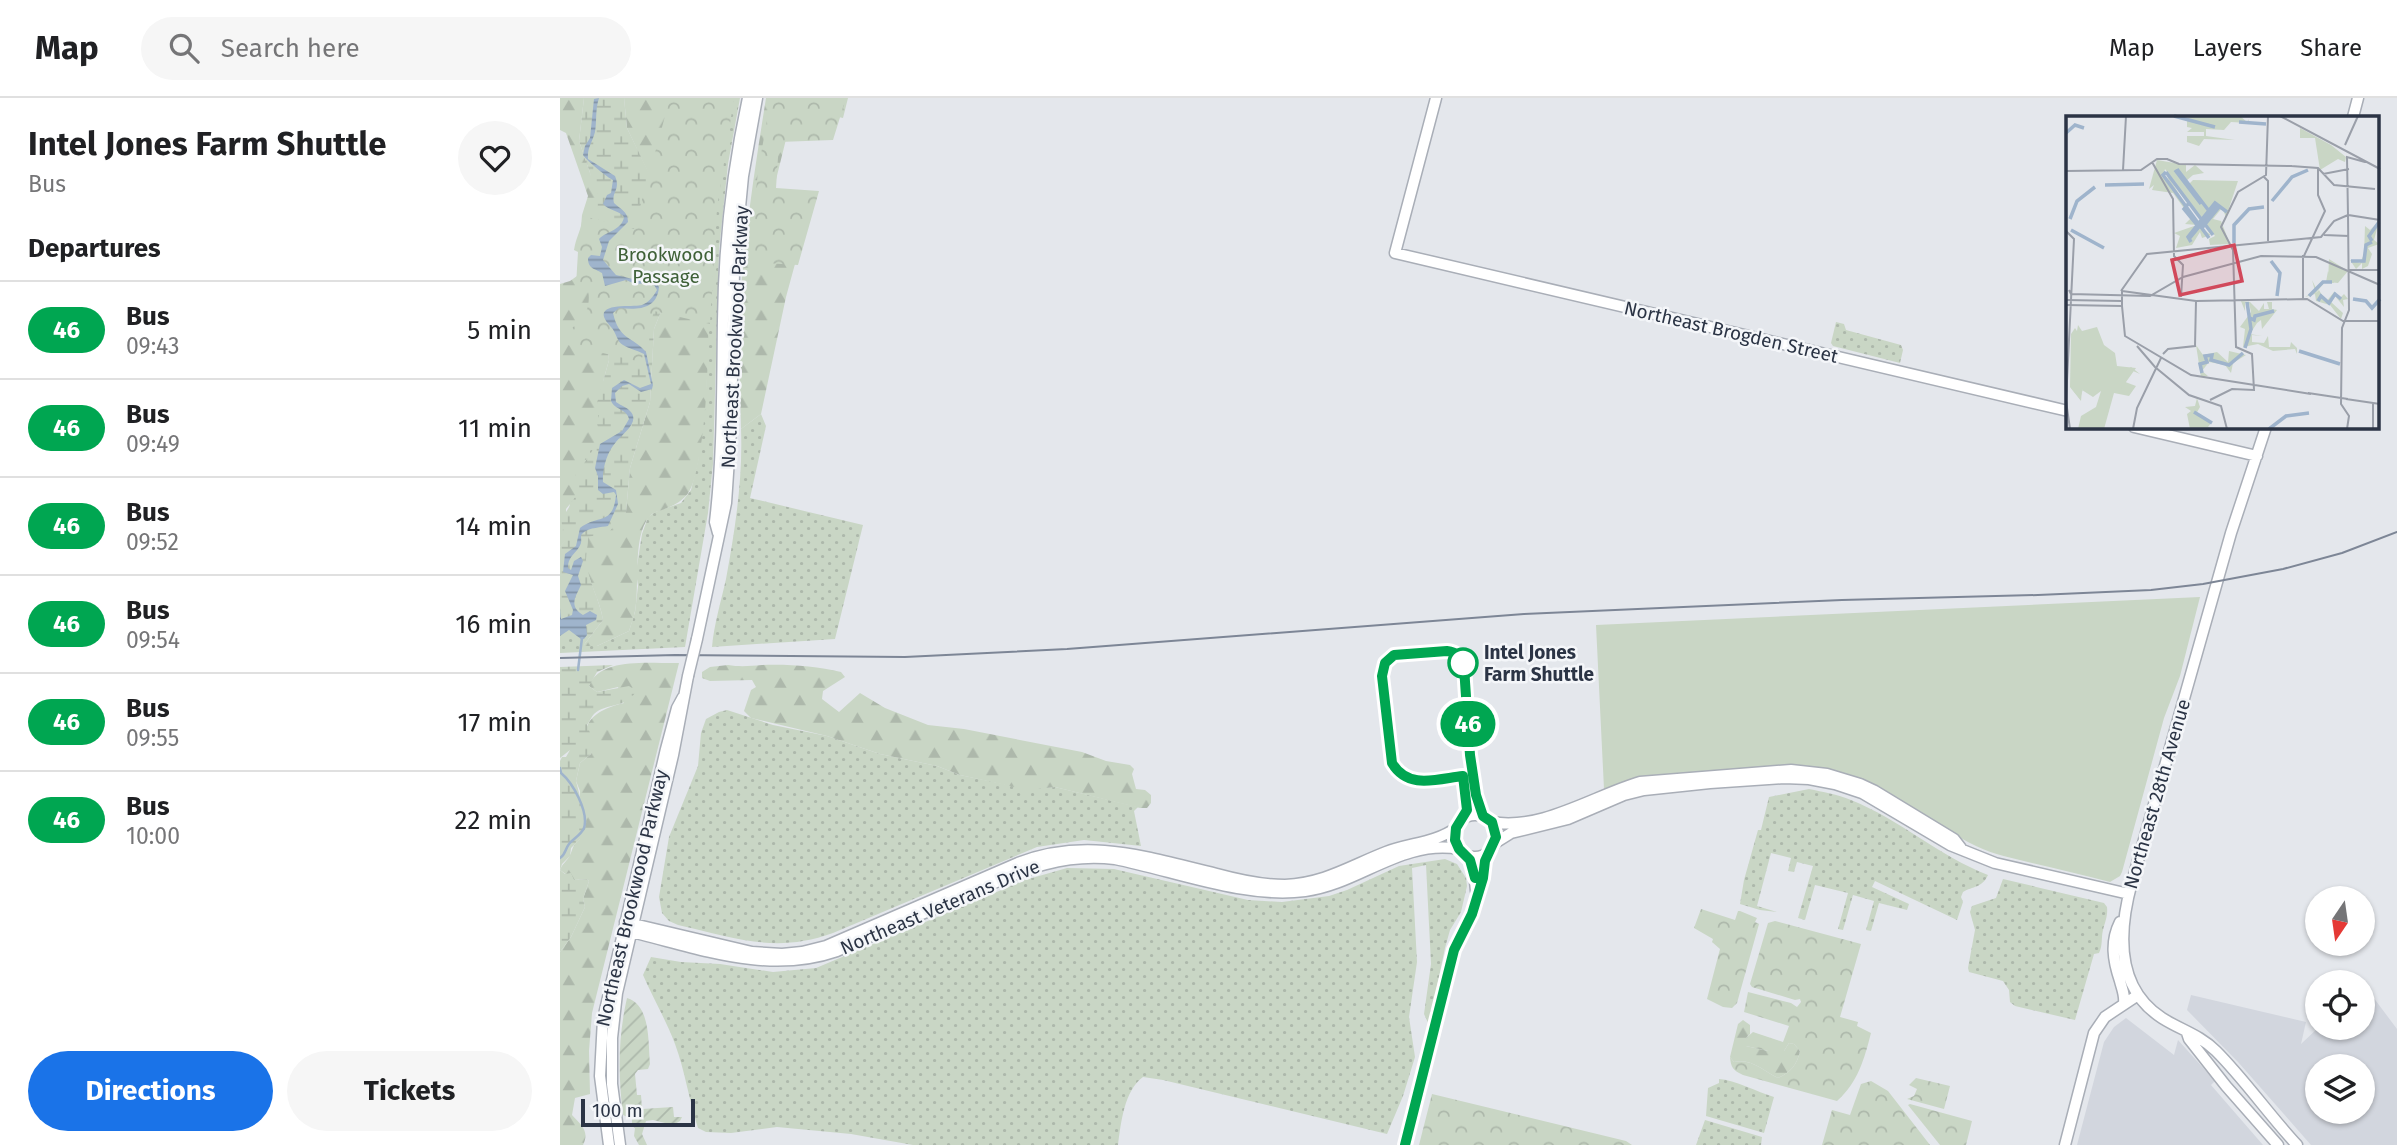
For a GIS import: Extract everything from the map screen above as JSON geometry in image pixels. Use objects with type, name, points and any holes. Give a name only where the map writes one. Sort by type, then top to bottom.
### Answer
[{"type":"street","name":"Northeast Brookwood Parkway","points":[[718,533],[715,522],[722,432],[725,270],[734,182],[748,98]]},
{"type":"street","name":"Northeast Brookwood Parkway","points":[[620,1145],[612,1084],[612,1038],[618,987],[666,749],[698,639],[718,533],[724,523],[729,465],[732,321],[738,220],[757,98]]},
{"type":"street","name":"Northeast Brogden Street","points":[[1436,98],[1395,253],[2066,411]]},
{"type":"street","points":[[2353,116],[2358,98]]},
{"type":"street","points":[[2142,429],[2257,456]]},
{"type":"street","name":"Northeast 28th Avenue","points":[[2138,995],[2128,974],[2124,954],[2123,915],[2231,533],[2265,429]]},
{"type":"street","points":[[1962,848],[1954,839],[1860,784],[1827,774],[1791,770],[1640,782],[1569,811],[1509,824],[1492,822],[1483,816],[1473,815],[1463,819],[1456,828],[1455,840],[1459,849],[1472,857],[1492,848],[1511,833],[1568,819],[1624,795],[1644,790],[1784,778],[1823,781],[1855,791],[1950,845],[1994,863],[2129,894]]},
{"type":"street","points":[[1405,1145],[1452,956],[1472,914],[1492,848],[1496,832],[1492,822]]},
{"type":"street","name":"Northeast Veterans Drive","points":[[628,927],[752,952],[802,952],[826,946],[1018,863],[1048,853],[1078,849],[1108,850],[1250,882],[1284,885],[1328,878],[1387,852],[1441,837],[1456,828]]},
{"type":"street","name":"Northeast Veterans Drive","points":[[628,927],[747,959],[790,962],[837,951],[1029,868],[1065,859],[1115,859],[1248,890],[1284,893],[1331,886],[1401,855],[1443,848],[1459,849]]},
{"type":"street","points":[[1474,871],[1476,898]]},
{"type":"street","points":[[2123,915],[2112,944],[2124,1003]]},
{"type":"street","name":"Northeast Brookwood Parkway","points":[[609,1145],[600,1076],[601,1039],[604,1006],[628,927]]},
{"type":"street","points":[[2065,1145],[2095,1033],[2105,1017],[2138,995],[2153,1012],[2187,1033],[2198,1035],[2217,1052],[2297,1145]]},
{"type":"street","points":[[2187,1033],[2226,1086],[2277,1145]]},
{"type":"shaded area","points":[[2191,995],[2305,1022],[2301,1044],[2305,1040],[2375,1040],[2375,1000],[2397,1029],[2397,1145],[2311,1145],[2238,1062],[2187,1010]]},
{"type":"shaded area","points":[[2126,1018],[2174,1055],[2178,1040],[2215,1081],[2211,1085],[2263,1145],[2077,1145],[2104,1042],[2114,1027]]},
{"type":"green space","points":[[560,98],[584,98],[579,141],[597,193],[609,360],[597,403],[600,433],[574,479],[578,494],[566,509],[567,539],[560,547],[560,284],[577,276],[582,215],[588,196],[566,133],[560,130]]},
{"type":"green space","points":[[584,98],[624,98],[584,646],[597,646],[629,631],[635,612],[638,586],[636,572],[642,534],[648,517],[681,503],[691,490],[698,461],[706,390],[710,253],[702,204],[733,98],[740,98],[728,164],[719,250],[713,464],[708,513],[685,647],[560,653],[560,547],[566,542],[596,242]]},
{"type":"green space","points":[[584,98],[624,98],[627,128],[662,200],[670,289],[654,329],[650,402],[630,468],[626,512],[609,532],[588,537],[587,568],[603,620],[583,646],[568,636],[560,639],[560,547],[566,539],[561,522],[577,490],[575,476],[596,443],[596,422],[599,416],[597,403],[609,360],[597,193],[579,141]]},
{"type":"green space","points":[[624,98],[733,98],[713,216],[705,412],[694,480],[684,498],[652,514],[644,526],[638,549],[635,611],[629,631],[597,646],[583,646],[603,620],[587,568],[588,537],[626,512],[630,468],[650,402],[654,329],[670,289],[661,200],[627,128]]},
{"type":"green space","name":"Brookwood Passage","points":[[670,98],[734,98],[717,208],[710,324],[654,311],[641,362],[560,343],[560,332],[579,322],[588,304],[588,289],[576,286],[578,252],[574,250],[583,216],[634,229]]},
{"type":"green space","points":[[766,98],[848,98],[843,118],[794,107],[767,216],[804,231],[786,297],[761,414],[741,429],[741,289],[748,217]]},
{"type":"green space","name":"Brookwood Passage","points":[[771,98],[846,98],[833,140],[779,142],[776,188],[819,191],[798,265],[749,262],[758,171]]},
{"type":"green space","points":[[1836,322],[1844,324],[1846,330],[1901,345],[1903,350],[1900,363],[1833,346],[1831,343]]},
{"type":"green space","points":[[761,414],[766,426],[750,498],[863,525],[835,639],[712,647],[726,579],[740,486],[741,429]]},
{"type":"green space","points":[[2200,597],[2180,676],[2164,718],[2122,872],[2110,882],[1983,849],[1876,787],[1826,770],[1773,767],[1689,772],[1647,777],[1604,789],[1596,625]]},
{"type":"green space","points":[[679,663],[592,1013],[590,1094],[575,1098],[572,1115],[583,1129],[585,1140],[583,1145],[560,1145],[560,952],[571,937],[585,907],[583,899],[589,881],[574,880],[560,870],[580,839],[580,791],[576,781],[580,763],[591,754],[586,731],[588,724],[607,708],[624,703],[618,687],[597,692],[589,686],[595,676],[615,666]]},
{"type":"green space","points":[[613,665],[597,672],[589,686],[597,692],[629,686],[636,691],[622,703],[599,710],[587,725],[590,733],[587,736],[593,749],[580,763],[576,781],[587,825],[560,870],[560,761],[570,750],[560,758],[560,667]]},
{"type":"green space","points":[[792,665],[841,672],[845,677],[823,691],[822,699],[839,712],[860,693],[885,708],[928,725],[964,729],[1082,752],[1106,761],[1130,765],[1134,769],[1132,774],[1136,789],[1145,790],[1151,795],[1151,803],[1147,808],[1140,808],[1055,787],[1028,790],[960,775],[937,766],[880,754],[827,736],[751,718],[744,711],[751,690],[756,687],[752,680],[710,681],[702,678],[702,672],[710,667]]},
{"type":"green space","points":[[727,710],[773,725],[827,736],[880,754],[937,766],[960,775],[1028,789],[1055,787],[1138,807],[1134,811],[1141,846],[1084,840],[1037,847],[833,933],[812,939],[756,942],[678,925],[669,921],[662,913],[659,897],[669,837],[698,766],[701,733],[706,719]]},
{"type":"green space","points":[[1809,789],[1840,796],[1869,808],[1953,858],[1988,875],[1980,885],[1963,892],[1957,920],[1875,881],[1872,887],[1909,904],[1907,910],[1879,903],[1871,931],[1866,930],[1874,901],[1853,895],[1843,930],[1838,929],[1848,893],[1815,885],[1805,920],[1798,918],[1813,866],[1797,862],[1794,872],[1788,871],[1791,858],[1771,853],[1757,906],[1777,912],[1740,904],[1744,880],[1769,797]]},
{"type":"green space","points":[[1445,859],[1457,864],[1466,878],[1467,886],[1461,912],[1450,930],[1445,948],[1429,1025],[1424,1014],[1431,964],[1426,865],[1412,868],[1417,962],[1409,1017],[1415,1057],[1387,1134],[1143,1077],[1131,1090],[1122,1118],[1118,1145],[913,1145],[851,1134],[777,1127],[731,1133],[706,1132],[698,1128],[675,1044],[643,975],[651,957],[773,972],[816,968],[1025,880],[1067,868],[1114,869],[1248,900],[1282,902],[1329,896],[1399,866]]},
{"type":"green space","points":[[560,870],[565,874],[571,873],[574,880],[589,881],[583,899],[585,907],[571,937],[560,952]]},
{"type":"green space","points":[[2003,879],[2104,903],[2107,907],[2100,950],[2094,954],[2075,1020],[2015,1006],[2010,1002],[2009,990],[2003,981],[1969,972],[1975,930],[1970,912],[1972,906],[1996,898]]},
{"type":"green space","points":[[1701,909],[1735,920],[1740,911],[1757,918],[1755,922],[1759,924],[1737,1003],[1732,1008],[1723,1007],[1707,999],[1720,949],[1712,942],[1713,939],[1694,928]]},
{"type":"green space","points":[[1775,921],[1861,944],[1840,1017],[1858,1022],[1857,1026],[1871,1033],[1855,1078],[1837,1101],[1743,1075],[1731,1064],[1730,1057],[1734,1062],[1752,1063],[1778,1078],[1793,1068],[1799,1056],[1800,1051],[1794,1044],[1789,1043],[1784,1051],[1746,1046],[1746,1038],[1753,1032],[1783,1042],[1789,1026],[1744,1012],[1748,992],[1797,1007],[1801,1002],[1800,999],[1795,1000],[1752,987],[1750,984],[1768,923]]},
{"type":"green space","points":[[627,998],[640,1008],[647,1026],[650,1064],[648,1069],[638,1070],[635,1074],[637,1095],[641,1095],[642,1109],[673,1107],[674,1117],[682,1117],[673,1125],[646,1121],[642,1134],[647,1145],[639,1145],[634,1136],[632,1119],[623,1115],[620,1056]]},
{"type":"green space","points":[[1743,1020],[1750,1025],[1746,1046],[1784,1051],[1789,1043],[1794,1044],[1800,1051],[1790,1071],[1778,1078],[1752,1063],[1734,1062],[1730,1057],[1738,1024]]},
{"type":"green space","points":[[1916,1078],[1950,1086],[1944,1109],[1907,1099],[1914,1096],[1917,1089],[1909,1085]]},
{"type":"green space","points":[[1719,1079],[1774,1097],[1764,1133],[1706,1116],[1708,1088],[1719,1083]]},
{"type":"green space","points":[[1871,1081],[1888,1091],[1930,1145],[1822,1145],[1832,1110],[1850,1115],[1861,1084]]},
{"type":"green space","points":[[1432,1094],[1626,1141],[1632,1145],[1419,1145]]},
{"type":"green space","points":[[1908,1105],[1972,1121],[1966,1145],[1940,1145]]},
{"type":"green space","points":[[1705,1120],[1762,1137],[1761,1145],[1696,1145]]},
{"type":"water","points":[[599,98],[588,159],[615,176],[617,185],[614,203],[628,218],[628,222],[609,241],[603,260],[616,275],[641,281],[652,278],[659,287],[654,300],[645,307],[619,308],[613,313],[622,333],[646,352],[653,385],[652,389],[641,392],[629,384],[622,386],[615,393],[616,402],[633,415],[632,424],[613,446],[604,466],[603,482],[616,490],[618,504],[608,526],[582,533],[581,543],[568,564],[571,570],[574,561],[581,557],[583,561],[578,576],[581,585],[574,604],[578,612],[583,615],[590,611],[597,615],[596,620],[586,625],[587,635],[581,639],[569,630],[560,636],[560,608],[561,619],[572,615],[573,610],[565,591],[573,575],[563,572],[565,554],[576,546],[580,528],[604,518],[614,505],[614,492],[603,494],[598,490],[595,468],[600,444],[622,431],[629,419],[626,413],[611,401],[612,388],[624,380],[640,388],[651,384],[644,354],[621,344],[604,313],[614,307],[642,305],[651,299],[657,290],[653,283],[635,284],[626,280],[605,286],[602,273],[589,264],[588,258],[591,255],[600,256],[602,247],[599,239],[617,228],[624,217],[603,204],[611,193],[613,180],[583,155],[590,138],[594,99]]},
{"type":"waterway","points":[[578,670],[582,638]]},
{"type":"waterway","points":[[560,768],[579,798],[585,821],[583,830],[560,858]]},
{"type":"tram line","points":[[560,658],[675,655],[905,657],[1067,649],[1524,614],[2151,590],[2203,584],[2283,569],[2342,553],[2397,532]]},
{"type":"bus line","name":"46","points":[[1405,1145],[1454,950],[1472,914],[1483,878],[1485,861],[1496,837],[1492,822],[1483,816],[1477,801],[1461,658],[1454,652],[1447,651],[1394,655],[1385,663],[1382,676],[1392,763],[1400,774],[1415,782],[1463,776],[1467,810],[1454,835],[1459,849],[1470,860],[1475,878]]},
{"type":"place","name":"Intel Jones Farm Shuttle","points":[[1463,663]]}]
